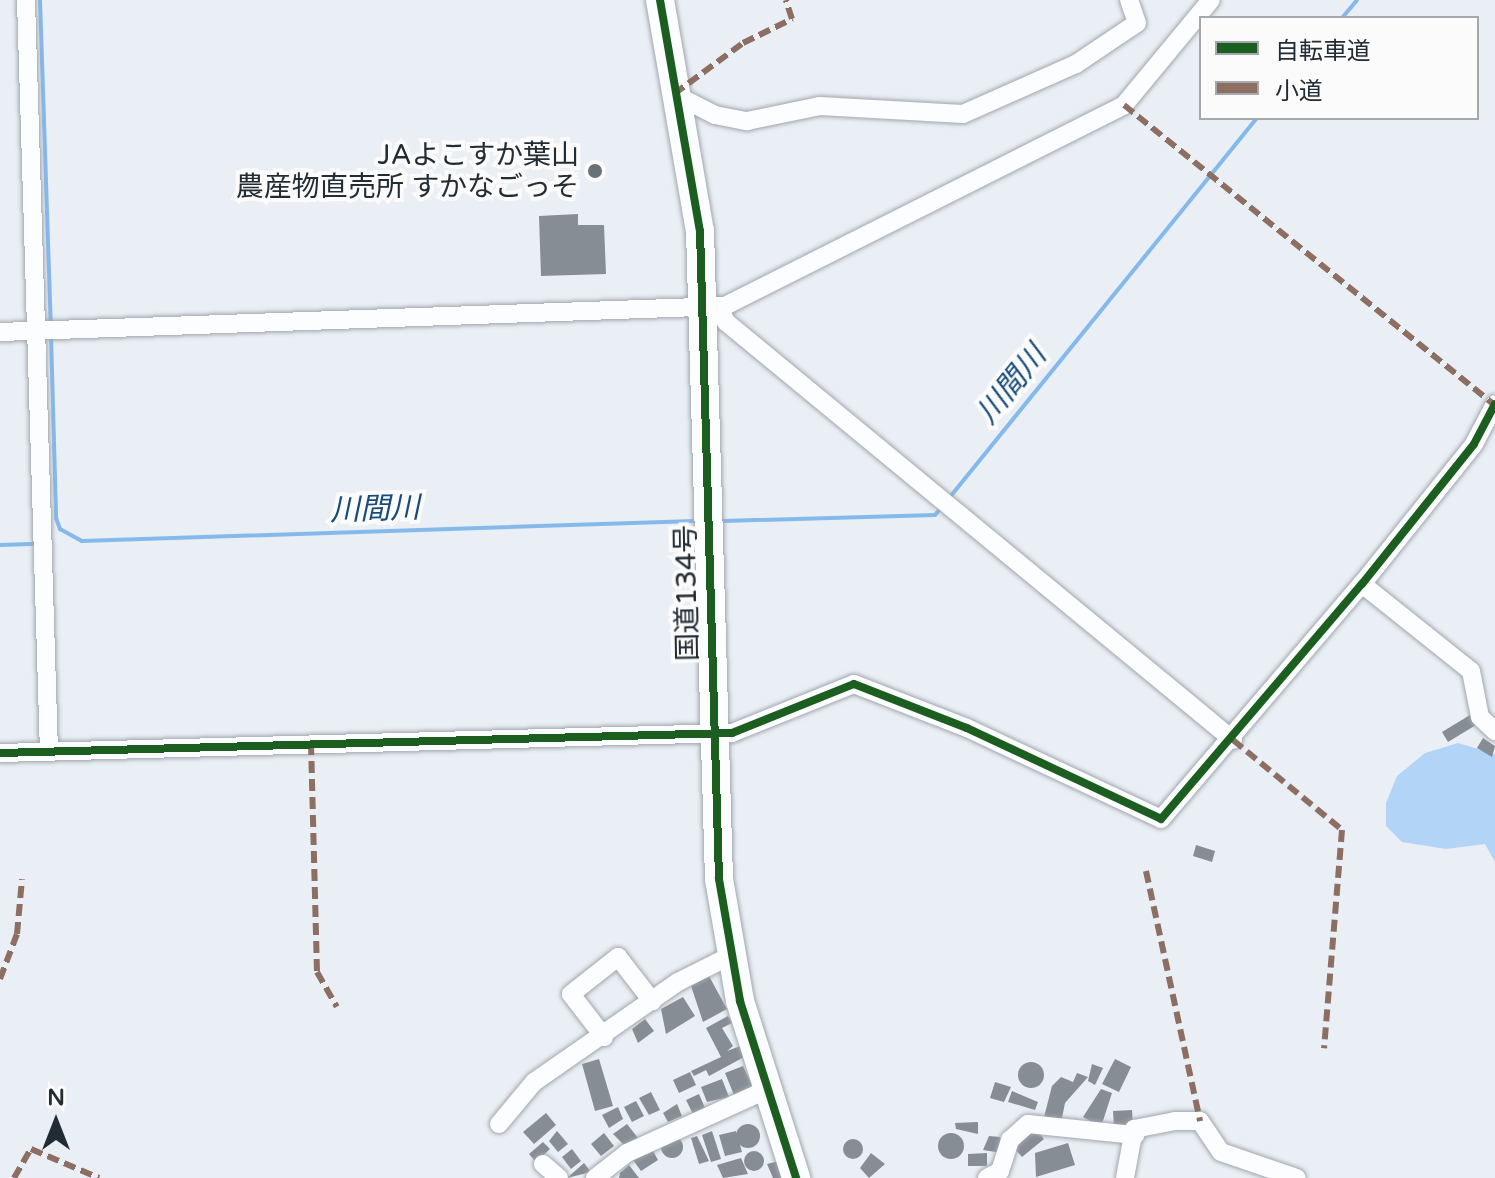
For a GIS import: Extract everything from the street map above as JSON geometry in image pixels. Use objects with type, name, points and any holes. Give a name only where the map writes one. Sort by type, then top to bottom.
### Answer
[{"type":"highway","name":"国道134号","points":[[660,0],[711,307],[711,732],[730,956],[796,1178]]},
{"type":"street","points":[[26,0],[48,329],[43,540],[49,752]]},
{"type":"street","points":[[674,94],[715,115],[747,121],[820,106],[963,114],[1076,64],[1137,23],[1129,0]]},
{"type":"street","points":[[0,332],[711,307],[1124,105],[1211,0]]},
{"type":"street","points":[[711,307],[1233,740]]},
{"type":"street","points":[[0,753],[748,732],[792,705],[854,684],[967,728],[1161,819],[1233,740],[1362,584],[1474,444],[1495,404]]},
{"type":"street","points":[[1362,584],[1471,671],[1480,717],[1495,731]]},
{"type":"street","points":[[499,1124],[534,1082],[604,1037],[652,1001],[730,956]]},
{"type":"street","points":[[604,1037],[571,994],[618,957],[652,1001]]},
{"type":"street","points":[[595,1178],[625,1154],[768,1089]]},
{"type":"street","points":[[1125,1178],[1135,1135],[1150,1123],[1200,1121],[1221,1152],[1297,1178]]},
{"type":"street","points":[[987,1178],[1000,1171],[1010,1140],[1028,1124],[1135,1135]]},
{"type":"street","points":[[543,1164],[559,1178]]},
{"type":"shaded area","points":[[1458,743],[1495,754],[1495,862],[1485,844],[1446,849],[1402,842],[1386,826],[1386,803],[1397,776],[1425,753]]},
{"type":"building","points":[[578,214],[578,225],[604,225],[606,274],[541,276],[539,216]]},
{"type":"building","points":[[1470,715],[1476,725],[1448,742],[1442,732]]},
{"type":"building","points":[[1483,738],[1495,746],[1492,757],[1477,748]]},
{"type":"building","points":[[1196,845],[1215,851],[1212,862],[1193,856]]},
{"type":"building","points":[[709,976],[727,1009],[703,1022],[691,986]]},
{"type":"building","points":[[683,997],[695,1016],[666,1034],[661,1009]]},
{"type":"building","points":[[728,1016],[732,1023],[722,1028],[733,1046],[727,1051],[743,1045],[746,1056],[709,1076],[706,1070],[694,1076],[691,1071],[721,1057],[706,1028]]},
{"type":"building","points":[[645,1019],[654,1031],[638,1043],[632,1029]]},
{"type":"building","points":[[599,1059],[613,1106],[595,1111],[582,1064]]},
{"type":"building","points":[[1115,1059],[1131,1067],[1119,1092],[1102,1084]]},
{"type":"building","points":[[1031,1062],[1040,1066],[1044,1075],[1040,1084],[1031,1088],[1022,1084],[1018,1075],[1022,1066]]},
{"type":"building","points":[[1092,1064],[1103,1068],[1095,1085],[1088,1081]]},
{"type":"building","points":[[743,1066],[754,1089],[734,1095],[725,1073]]},
{"type":"building","points":[[690,1072],[696,1085],[679,1093],[673,1080]]},
{"type":"building","points":[[1077,1073],[1088,1077],[1065,1103],[1061,1123],[1044,1117],[1052,1086],[1061,1077],[1073,1082]]},
{"type":"building","points":[[722,1079],[729,1097],[707,1102],[701,1087]]},
{"type":"building","points":[[995,1082],[1011,1087],[1004,1102],[990,1098]]},
{"type":"building","points":[[1101,1089],[1112,1093],[1101,1127],[1083,1117]]},
{"type":"building","points":[[1012,1091],[1038,1102],[1035,1110],[1008,1102]]},
{"type":"building","points":[[651,1092],[660,1110],[649,1115],[639,1098]]},
{"type":"building","points":[[699,1094],[705,1108],[693,1114],[686,1100]]},
{"type":"building","points":[[636,1101],[644,1116],[632,1122],[624,1107]]},
{"type":"building","points":[[677,1104],[682,1116],[668,1122],[663,1113]]},
{"type":"building","points":[[618,1107],[623,1119],[609,1128],[602,1115]]},
{"type":"building","points":[[1132,1110],[1133,1126],[1114,1127],[1113,1111]]},
{"type":"building","points":[[546,1113],[556,1125],[534,1144],[523,1132]]},
{"type":"building","points":[[978,1122],[978,1134],[956,1129],[955,1123]]},
{"type":"building","points":[[627,1124],[638,1138],[626,1147],[613,1134]]},
{"type":"building","points":[[748,1124],[757,1127],[760,1136],[757,1145],[748,1148],[739,1145],[736,1136],[739,1127]]},
{"type":"building","points":[[1035,1128],[1044,1139],[1022,1157],[1013,1147]]},
{"type":"building","points":[[557,1131],[568,1144],[558,1152],[549,1141]]},
{"type":"building","points":[[712,1131],[721,1159],[711,1162],[702,1135]]},
{"type":"building","points":[[736,1131],[742,1152],[725,1156],[719,1135]]},
{"type":"building","points":[[604,1133],[614,1146],[601,1156],[591,1144]]},
{"type":"building","points":[[951,1133],[960,1137],[964,1146],[960,1155],[951,1159],[942,1155],[938,1146],[942,1137]]},
{"type":"building","points":[[672,1136],[683,1147],[672,1158],[661,1147]]},
{"type":"building","points":[[697,1136],[709,1161],[699,1164],[691,1138]]},
{"type":"building","points":[[989,1136],[1000,1137],[1002,1153],[983,1150]]},
{"type":"building","points":[[853,1139],[860,1142],[863,1149],[860,1156],[853,1159],[846,1156],[843,1149],[846,1142]]},
{"type":"building","points":[[543,1142],[550,1149],[536,1162],[529,1154]]},
{"type":"building","points":[[1068,1143],[1075,1165],[1036,1177],[1035,1153]]},
{"type":"building","points":[[572,1149],[581,1161],[571,1169],[562,1157]]},
{"type":"building","points":[[653,1151],[658,1160],[641,1171],[633,1160]]},
{"type":"building","points":[[754,1151],[761,1154],[764,1161],[761,1168],[754,1171],[747,1168],[744,1161],[747,1154]]},
{"type":"building","points":[[871,1153],[885,1164],[869,1178],[860,1168]]},
{"type":"building","points":[[987,1153],[987,1166],[968,1166],[968,1154]]},
{"type":"building","points":[[741,1158],[748,1174],[723,1178],[717,1165]]},
{"type":"building","points":[[779,1161],[784,1178],[773,1178],[767,1164]]},
{"type":"building","points":[[584,1163],[591,1172],[567,1178]]},
{"type":"building","points":[[629,1165],[639,1178],[619,1178],[620,1173]]},
{"type":"waterway","name":"川間川","points":[[40,0],[51,326]]},
{"type":"waterway","name":"川間川","points":[[1344,16],[1357,0]]},
{"type":"waterway","name":"川間川","points":[[950,497],[1255,120]]},
{"type":"waterway","name":"川間川","points":[[51,335],[56,518],[60,529],[82,541],[695,521]]},
{"type":"waterway","name":"川間川","points":[[723,521],[935,515],[942,507]]},
{"type":"waterway","name":"川間川","points":[[0,545],[38,544]]},
{"type":"marked path","points":[[674,94],[743,43],[792,19],[786,0]]},
{"type":"marked path","points":[[1124,105],[1495,405]]},
{"type":"marked path","points":[[1233,740],[1342,830],[1324,1048]]},
{"type":"marked path","points":[[311,743],[317,972],[337,1007]]},
{"type":"marked path","points":[[1146,871],[1200,1121]]},
{"type":"marked path","points":[[0,979],[17,934],[22,879]]},
{"type":"marked path","points":[[14,1178],[31,1149],[99,1178]]},
{"type":"cycle path","points":[[660,0],[700,231],[719,879],[740,1001],[796,1178]]},
{"type":"cycle path","points":[[0,753],[732,733],[854,684],[967,728],[1161,819],[1362,584],[1474,444],[1495,404]]},
{"type":"place","name":"JAよこすか葉山 農産物直売所 すかなごっそ","points":[[595,171]]}]
